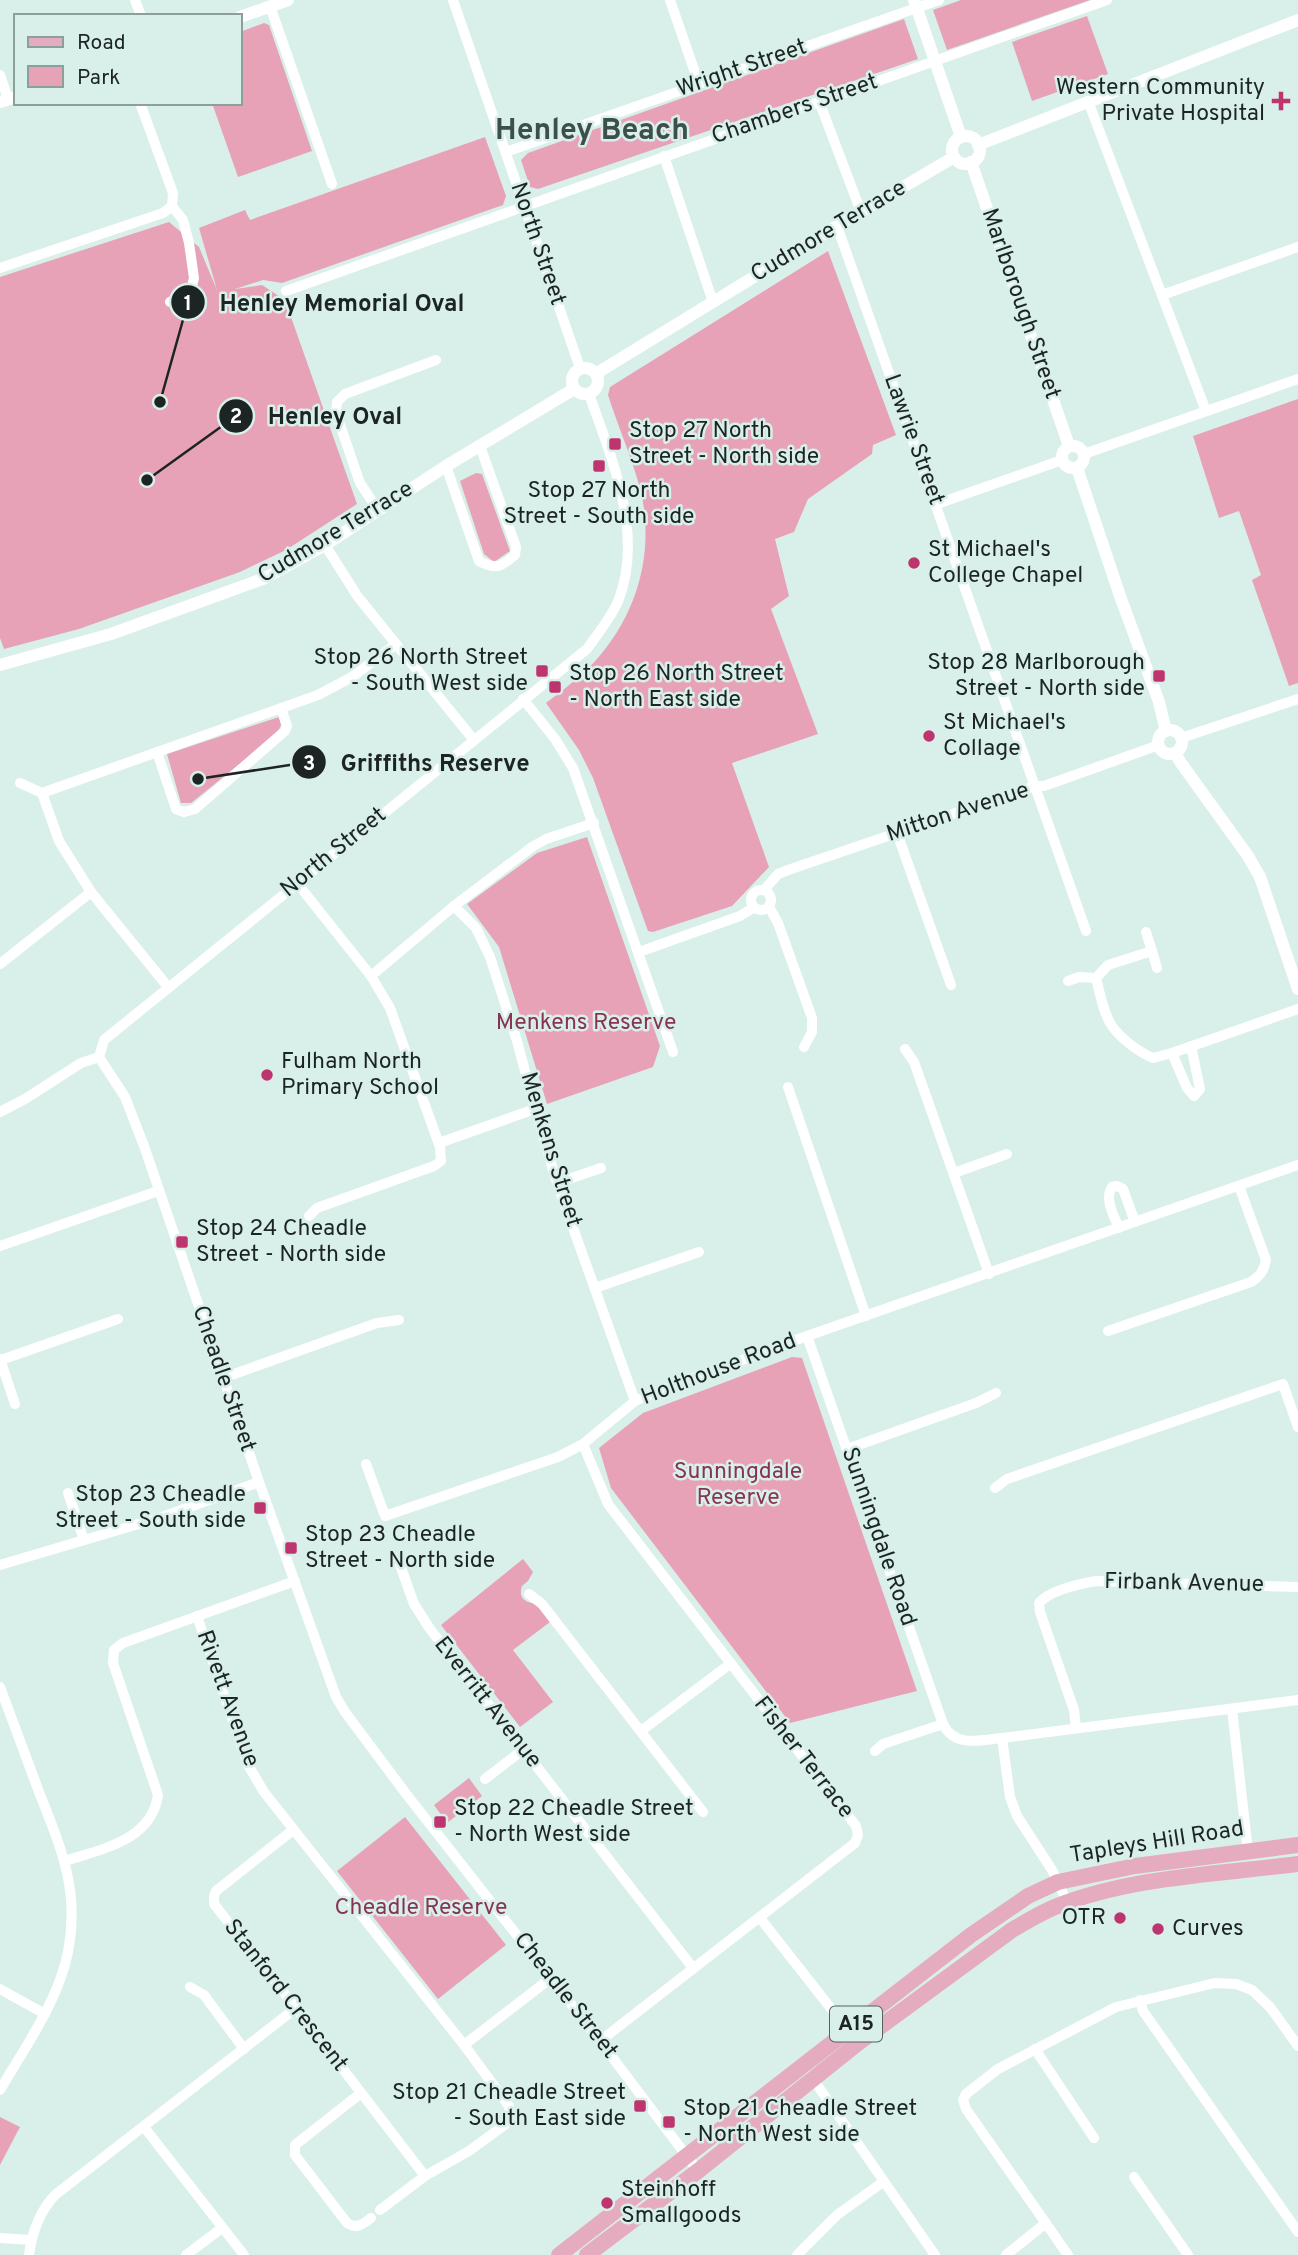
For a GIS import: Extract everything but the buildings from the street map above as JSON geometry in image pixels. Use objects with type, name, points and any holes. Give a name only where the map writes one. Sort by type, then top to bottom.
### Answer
[{"type":"main road","name":"Tapleys Hill Road","points":[[593,2248],[687,2156],[1003,1911],[1028,1896],[1058,1882],[1135,1866],[1298,1845]]},
{"type":"main road","name":"Tapleys Hill Road","points":[[559,2255],[593,2248],[698,2171],[858,2043],[1012,1930],[1037,1915],[1099,1892],[1154,1882],[1298,1864]]},
{"type":"street","points":[[242,16],[288,0]]},
{"type":"street","name":"North Street","points":[[453,0],[580,368]]},
{"type":"street","points":[[670,0],[699,84]]},
{"type":"street","name":"Wright Street","points":[[506,152],[915,4],[939,0]]},
{"type":"street","name":"Chambers Street","points":[[286,291],[1107,0]]},
{"type":"street","points":[[915,4],[961,137]]},
{"type":"street","points":[[270,6],[332,184]]},
{"type":"street","points":[[978,145],[1298,20]]},
{"type":"street","points":[[0,75],[8,100]]},
{"type":"street","points":[[819,101],[860,212]]},
{"type":"street","points":[[1088,101],[1206,411]]},
{"type":"street","points":[[141,105],[173,193],[172,206],[183,220],[189,243],[194,278],[191,290],[170,302]]},
{"type":"street","points":[[961,137],[973,138],[978,145],[979,153],[971,162],[962,163],[954,157],[952,148],[961,137]]},
{"type":"street","points":[[664,156],[713,302]]},
{"type":"street","name":"Cudmore Terrace","points":[[597,373],[954,157]]},
{"type":"street","name":"Marlborough Street","points":[[971,162],[1069,446]]},
{"type":"street","points":[[0,268],[163,214],[172,206]]},
{"type":"street","name":"Lawrie Street","points":[[837,226],[1086,931]]},
{"type":"street","points":[[1162,295],[1298,247]]},
{"type":"street","points":[[379,510],[360,483],[336,413],[337,402],[345,394],[436,360]]},
{"type":"street","points":[[580,368],[590,368],[597,373],[598,385],[589,394],[574,389],[572,377],[580,368]]},
{"type":"street","points":[[1084,454],[1298,379]]},
{"type":"street","name":"Cudmore Terrace","points":[[0,665],[111,634],[265,578],[325,544],[446,466],[574,389]]},
{"type":"street","name":"North Street","points":[[99,1057],[104,1040],[587,649],[619,599],[628,547],[624,497],[589,394]]},
{"type":"street","points":[[446,466],[479,561],[490,567],[498,566],[515,555],[516,547],[480,446]]},
{"type":"street","points":[[1069,446],[1079,447],[1084,454],[1082,463],[1077,468],[1069,468],[1062,460],[1063,451],[1069,446]]},
{"type":"street","points":[[937,504],[1062,460]]},
{"type":"street","points":[[1077,468],[1159,702],[1166,731]]},
{"type":"street","points":[[325,544],[358,597],[474,739]]},
{"type":"street","points":[[20,783],[42,793],[318,695],[352,677],[396,644]]},
{"type":"street","points":[[523,699],[565,753],[594,822],[673,1052]]},
{"type":"street","points":[[1181,738],[1298,699]]},
{"type":"street","points":[[157,752],[176,809],[184,812],[195,809],[285,731],[287,726],[281,708]]},
{"type":"street","points":[[1166,731],[1176,732],[1181,738],[1181,748],[1175,753],[1167,753],[1159,746],[1160,736],[1166,731]]},
{"type":"street","name":"Mitton Avenue","points":[[764,890],[778,874],[1159,746]]},
{"type":"street","points":[[1175,753],[1260,877],[1298,989]]},
{"type":"street","points":[[42,793],[59,841],[91,892],[168,987]]},
{"type":"street","points":[[371,976],[454,906],[545,839],[594,822]]},
{"type":"street","points":[[897,833],[951,985]]},
{"type":"street","points":[[297,883],[371,976],[390,1008],[439,1143],[441,1161],[317,1208],[309,1216]]},
{"type":"street","points":[[753,908],[751,896],[756,891],[764,890],[771,897],[769,907],[779,923],[812,1018],[812,1032],[804,1046]]},
{"type":"street","points":[[1,961],[91,892]]},
{"type":"street","name":"Menkens Street","points":[[454,906],[476,929],[490,957],[558,1182],[635,1401]]},
{"type":"street","points":[[753,908],[759,911],[769,907]]},
{"type":"street","points":[[639,951],[748,913],[753,908]]},
{"type":"street","points":[[1146,932],[1157,968]]},
{"type":"street","points":[[1096,978],[1108,965],[1152,951]]},
{"type":"street","points":[[1068,981],[1079,977],[1096,978]]},
{"type":"street","points":[[1096,978],[1113,1027],[1143,1054],[1153,1058],[1298,1009]]},
{"type":"street","points":[[1171,1053],[1187,1088],[1194,1096],[1200,1089],[1191,1046]]},
{"type":"street","points":[[905,1049],[914,1062],[989,1273]]},
{"type":"street","points":[[0,1112],[81,1063],[99,1057]]},
{"type":"street","name":"Cheadle Street","points":[[99,1057],[125,1097],[144,1146],[336,1697],[407,1795],[698,2171]]},
{"type":"street","points":[[788,1087],[866,1316]]},
{"type":"street","points":[[439,1143],[535,1109]]},
{"type":"street","points":[[954,1173],[1007,1154]]},
{"type":"street","name":"Holthouse Road","points":[[366,1464],[385,1516],[558,1457],[583,1444],[635,1401],[807,1336],[1298,1165]]},
{"type":"street","points":[[558,1182],[601,1168]]},
{"type":"street","points":[[1108,1331],[1259,1278],[1265,1269],[1266,1260],[1239,1186]]},
{"type":"street","points":[[1119,1228],[1109,1199],[1108,1193],[1112,1187],[1123,1189],[1135,1222]]},
{"type":"street","points":[[0,1246],[158,1191]]},
{"type":"street","points":[[595,1288],[699,1252]]},
{"type":"street","points":[[15,1404],[0,1359],[118,1319]]},
{"type":"street","points":[[223,1378],[377,1323],[399,1320]]},
{"type":"street","name":"Sunningdale Road","points":[[807,1336],[943,1724],[950,1736],[960,1741],[1002,1738]]},
{"type":"street","points":[[995,1488],[1007,1479],[1283,1384],[1298,1427]]},
{"type":"street","points":[[1289,1401],[1298,1388]]},
{"type":"street","points":[[847,1450],[976,1403],[996,1393]]},
{"type":"street","name":"Fisher Terrace","points":[[583,1444],[608,1504],[856,1826],[858,1835],[855,1843],[600,2041]]},
{"type":"street","points":[[0,1565],[162,1517],[259,1482]]},
{"type":"street","points":[[68,1493],[84,1540]]},
{"type":"street","name":"Everritt Avenue","points":[[400,1562],[414,1604],[430,1629],[693,1968]]},
{"type":"street","points":[[65,1861],[116,1844],[131,1836],[156,1810],[158,1795],[113,1663],[114,1650],[124,1643],[295,1581]]},
{"type":"street","name":"Firbank Avenue","points":[[1076,1728],[1074,1710],[1040,1612],[1039,1603],[1044,1597],[1097,1581],[1298,1587]]},
{"type":"street","points":[[528,1594],[542,1604],[704,1812]]},
{"type":"street","name":"Rivett Avenue","points":[[197,1616],[248,1765],[264,1792],[509,2106],[510,2116],[506,2124],[469,2151],[425,2176]]},
{"type":"street","points":[[641,1731],[730,1664]]},
{"type":"street","points":[[0,1687],[65,1861],[72,1910],[68,1952],[61,1976],[45,2014],[0,2090]]},
{"type":"street","points":[[1067,1902],[1058,1882],[1017,1816],[1010,1797],[1002,1738],[1298,1700]]},
{"type":"street","points":[[1232,1709],[1248,1852]]},
{"type":"street","points":[[875,1751],[883,1744],[943,1724]]},
{"type":"street","points":[[485,1779],[524,1749]]},
{"type":"street","name":"Stanford Crescent","points":[[293,1830],[216,1891],[214,1904],[425,2176]]},
{"type":"street","points":[[760,1918],[858,2043]]},
{"type":"street","points":[[464,2045],[551,1978]]},
{"type":"street","points":[[1068,2255],[966,2109],[963,2100],[966,2094],[998,2069],[1116,2007],[1215,1983],[1236,1984],[1252,1990],[1270,2007],[1298,2046]]},
{"type":"street","points":[[190,1987],[204,1995],[244,2049]]},
{"type":"street","points":[[0,1989],[45,2014]]},
{"type":"street","points":[[1140,2000],[1143,2011],[1298,2232]]},
{"type":"street","points":[[29,2255],[40,2214],[55,2195],[296,2008]]},
{"type":"street","points":[[1035,2049],[1094,2138]]},
{"type":"street","points":[[802,2065],[935,2255]]},
{"type":"street","points":[[361,2093],[295,2144],[294,2150],[295,2155],[347,2223],[360,2227],[371,2218]]},
{"type":"street","points":[[144,2127],[244,2255]]},
{"type":"street","points":[[380,2210],[425,2176]]},
{"type":"street","points":[[1134,2177],[1188,2255]]},
{"type":"street","points":[[797,2255],[836,2216],[883,2182]]},
{"type":"street","points":[[1006,2255],[1045,2223]]},
{"type":"street","points":[[186,2255],[222,2228]]},
{"type":"street","points":[[0,2238],[31,2240]]},
{"type":"green space","points":[[961,0],[1090,0],[947,50],[933,10]]},
{"type":"green space","points":[[1087,16],[1108,74],[1032,101],[1012,42]]},
{"type":"green space","points":[[904,19],[918,59],[538,189],[530,187],[521,160],[528,153]]},
{"type":"green space","points":[[264,23],[269,25],[312,151],[238,177],[213,105],[242,105],[242,31]]},
{"type":"green space","points":[[485,137],[506,196],[503,205],[282,283],[263,280],[235,289],[262,285],[285,300],[357,504],[286,550],[240,572],[79,629],[4,649],[0,638],[0,277],[169,222],[199,247],[217,290],[199,228],[245,210],[250,220]]},
{"type":"green space","points":[[828,251],[896,435],[873,445],[872,454],[808,499],[794,532],[775,539],[789,596],[771,609],[818,734],[732,763],[769,867],[732,906],[653,932],[648,931],[593,778],[579,750],[546,703],[583,673],[615,636],[640,580],[645,539],[642,497],[608,395],[610,387]]},
{"type":"green space","points":[[1298,399],[1298,683],[1289,686],[1252,580],[1261,575],[1239,511],[1219,518],[1193,436]]},
{"type":"green space","points":[[476,473],[482,474],[510,551],[494,562],[484,554],[460,481]]},
{"type":"green space","points":[[279,717],[281,725],[277,734],[191,803],[181,803],[167,754]]},
{"type":"green space","name":"Menkens Reserve","points":[[587,837],[660,1046],[653,1067],[547,1104],[499,947],[467,904],[537,853]]},
{"type":"green space","name":"Sunningdale Reserve","points":[[792,1357],[802,1358],[917,1691],[790,1723],[611,1488],[599,1448],[643,1413]]},
{"type":"green space","points":[[523,1559],[533,1572],[522,1586],[522,1597],[537,1604],[550,1622],[513,1650],[553,1702],[520,1727],[441,1625]]},
{"type":"green space","points":[[469,1778],[482,1796],[447,1823],[434,1805]]},
{"type":"green space","name":"Cheadle Reserve","points":[[405,1817],[506,1945],[438,1999],[337,1871]]},
{"type":"green space","points":[[0,2117],[20,2127],[0,2165]]},
{"type":"place","name":"Western Community Private Hospital","points":[[1281,101]]},
{"type":"place","name":"Henley Memorial Oval","points":[[160,402]]},
{"type":"place","name":"Stop 27 North Street - North side","points":[[615,444]]},
{"type":"place","name":"Stop 27 North Street - South side","points":[[599,466]]},
{"type":"place","name":"Henley Oval","points":[[147,480]]},
{"type":"place","name":"St Michael's College Chapel","points":[[914,563]]},
{"type":"place","name":"Stop 26 North Street - South West side","points":[[542,671]]},
{"type":"place","name":"Stop 28 Marlborough Street - North side","points":[[1159,676]]},
{"type":"place","name":"Stop 26 North Street - North East side","points":[[555,687]]},
{"type":"place","name":"St Michael's Collage","points":[[929,736]]},
{"type":"place","name":"Griffiths Reserve","points":[[198,779]]},
{"type":"place","name":"Fulham North Primary School","points":[[267,1075]]},
{"type":"place","name":"Stop 24 Cheadle Street - North side","points":[[182,1242]]},
{"type":"place","name":"Stop 23 Cheadle Street - South side","points":[[260,1508]]},
{"type":"place","name":"Stop 23 Cheadle Street - North side","points":[[291,1548]]},
{"type":"place","name":"Stop 22 Cheadle Street - North West side","points":[[440,1822]]},
{"type":"place","name":"OTR","points":[[1120,1918]]},
{"type":"place","name":"Curves","points":[[1158,1929]]},
{"type":"place","name":"Stop 21 Cheadle Street - South East side","points":[[640,2106]]},
{"type":"place","name":"Stop 21 Cheadle Street - North West side","points":[[669,2122]]},
{"type":"place","name":"Steinhoff Smallgoods","points":[[607,2203]]},
{"type":"district","name":"Henley Beach","points":[[592,131]]}]
